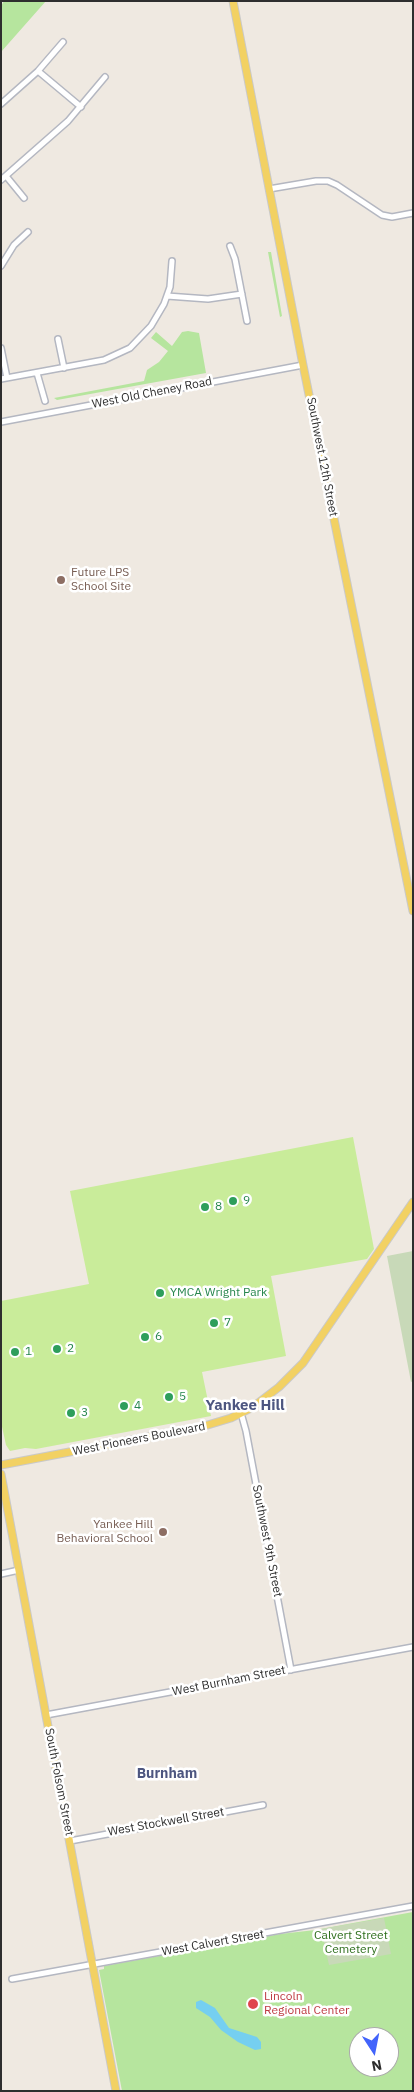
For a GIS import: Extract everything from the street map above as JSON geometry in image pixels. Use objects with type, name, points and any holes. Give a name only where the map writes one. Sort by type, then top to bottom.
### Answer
[{"type":"main road","name":"Southwest 12th Street","points":[[233,1],[303,365],[413,911]]},
{"type":"main road","name":"West Pioneers Boulevard","points":[[1,1465],[201,1427],[241,1413],[280,1387],[303,1363],[413,1202]]},
{"type":"main road","name":"South Folsom Street","points":[[1,1474],[116,2091]]},
{"type":"street","points":[[1,104],[38,71],[63,42]]},
{"type":"street","points":[[38,71],[81,107]]},
{"type":"street","points":[[24,198],[4,178],[68,121],[105,77]]},
{"type":"street","points":[[269,189],[316,181],[328,181],[382,215],[392,217],[413,213]]},
{"type":"street","points":[[1,266],[14,244],[28,232]]},
{"type":"street","points":[[230,246],[236,259],[248,321]]},
{"type":"street","points":[[1,348],[4,379],[104,360],[130,348],[151,326],[167,296],[172,261]]},
{"type":"street","points":[[167,296],[208,299],[242,294]]},
{"type":"street","points":[[58,339],[64,368]]},
{"type":"street","name":"West Old Cheney Road","points":[[1,422],[303,365]]},
{"type":"street","points":[[37,373],[45,401]]},
{"type":"street","name":"Southwest 9th Street","points":[[241,1413],[246,1430],[291,1670]]},
{"type":"street","points":[[1,1574],[19,1570]]},
{"type":"street","name":"West Burnham Street","points":[[46,1715],[413,1647]]},
{"type":"street","name":"West Stockwell Street","points":[[70,1841],[262,1805]]},
{"type":"street","name":"West Calvert Street","points":[[12,1979],[413,1906]]},
{"type":"green space","points":[[4,1],[46,1],[1,52],[1,6]]},
{"type":"green space","points":[[268,252],[271,252],[282,316],[280,317]]},
{"type":"green space","points":[[156,332],[172,346],[182,332],[199,333],[206,373],[57,400],[54,398],[144,381],[147,370],[159,362],[168,351],[151,338]]},
{"type":"green space","name":"YMCA Wright Park","points":[[353,1137],[374,1249],[367,1259],[271,1276],[286,1356],[202,1372],[211,1416],[36,1449],[25,1448],[10,1451],[6,1445],[1,1422],[1,1301],[89,1284],[70,1191]]},
{"type":"green space","points":[[413,1251],[413,1381],[411,1382],[387,1256]]},
{"type":"green space","name":"Lincoln Regional Center","points":[[413,1912],[413,2091],[122,2091],[99,1970],[104,1969],[104,1966],[280,1934],[315,1930]]},
{"type":"green space","name":"Calvert Street Cemetery","points":[[384,1918],[391,1954],[329,1965],[321,1929]]},
{"type":"water","points":[[201,2000],[215,2008],[229,2028],[257,2037],[261,2042],[261,2049],[255,2050],[238,2042],[221,2030],[210,2017],[196,2008],[196,2002]]},
{"type":"place","name":"Future LPS School Site","points":[[61,580]]},
{"type":"place","name":"9","points":[[233,1201]]},
{"type":"place","name":"8","points":[[205,1207]]},
{"type":"place","name":"YMCA Wright Park","points":[[160,1293]]},
{"type":"place","name":"7","points":[[214,1323]]},
{"type":"place","name":"6","points":[[145,1337]]},
{"type":"place","name":"2","points":[[57,1349]]},
{"type":"place","name":"1","points":[[15,1352]]},
{"type":"place","name":"5","points":[[169,1397]]},
{"type":"place","name":"4","points":[[124,1406]]},
{"type":"place","name":"3","points":[[71,1413]]},
{"type":"place","name":"Yankee Hill Behavioral School","points":[[163,1532]]},
{"type":"place","name":"Lincoln Regional Center","points":[[253,2004]]},
{"type":"district","name":"Yankee Hill","points":[[245,1406]]},
{"type":"district","name":"Burnham","points":[[167,1774]]}]
